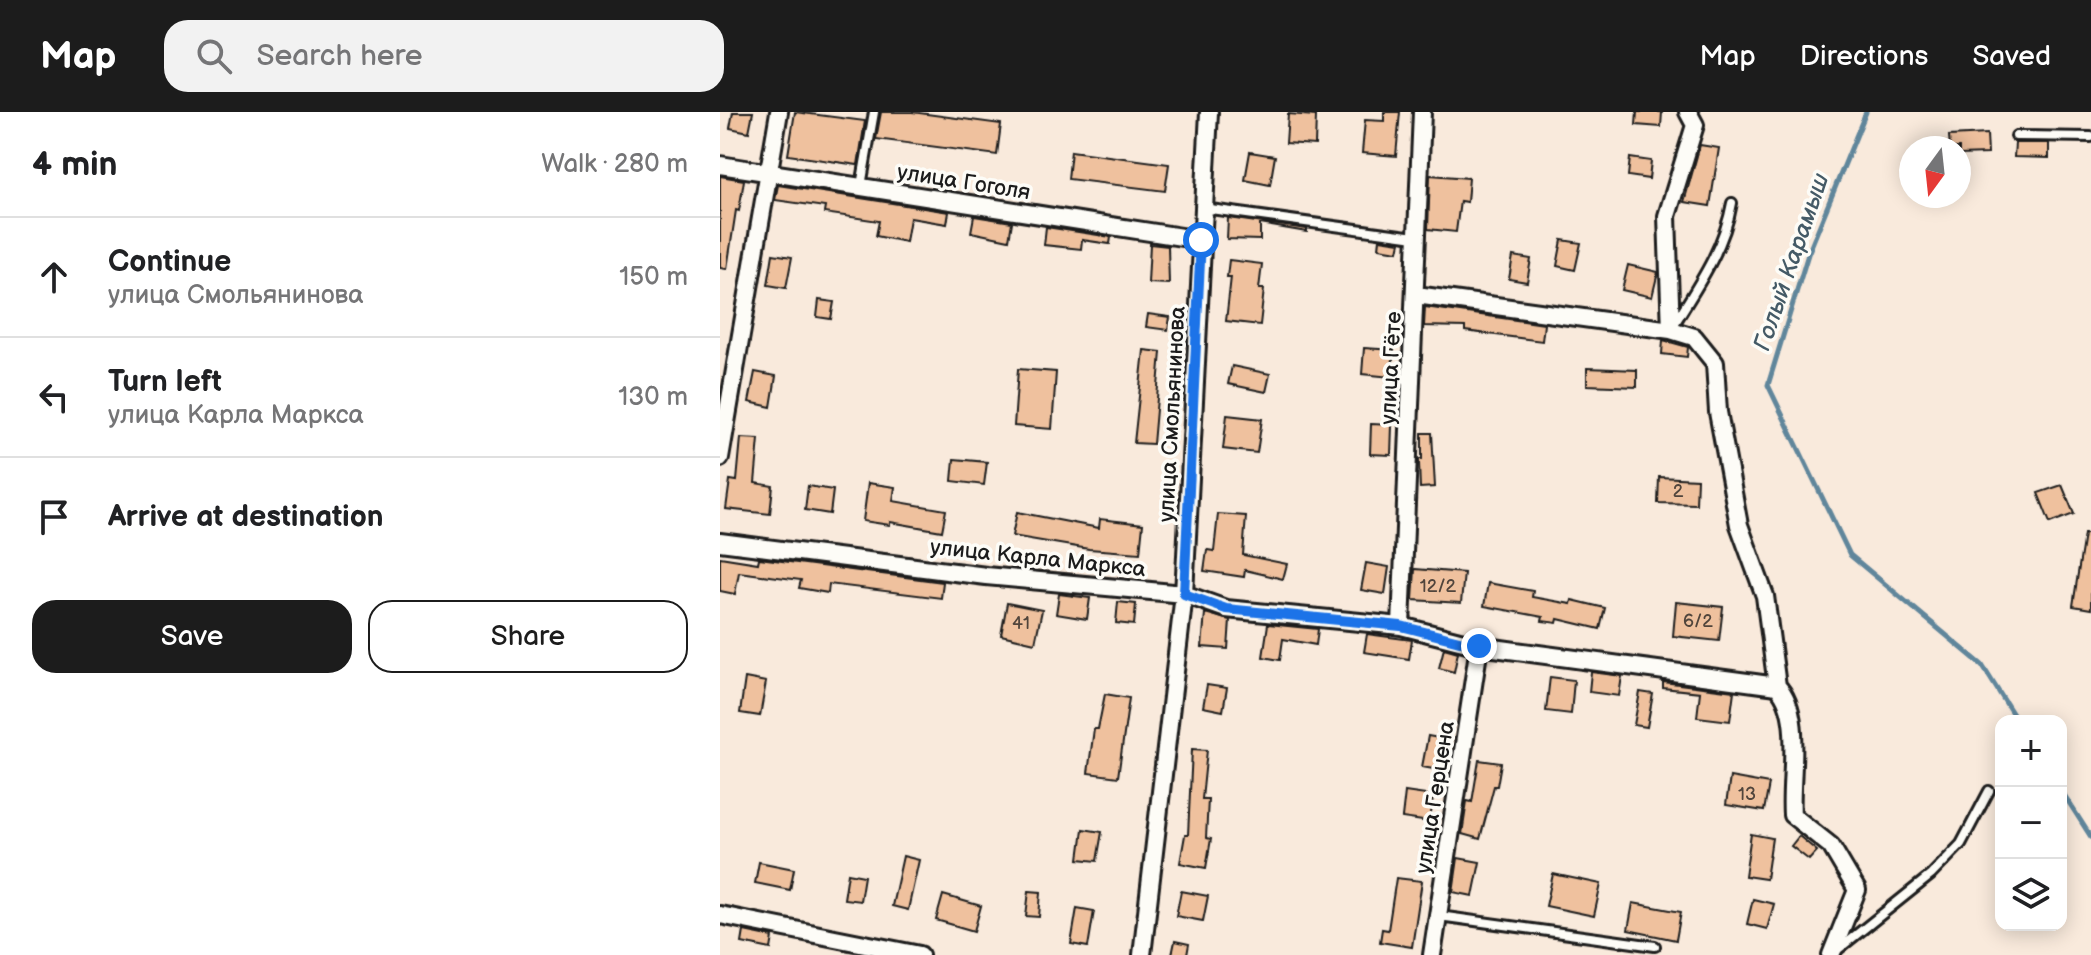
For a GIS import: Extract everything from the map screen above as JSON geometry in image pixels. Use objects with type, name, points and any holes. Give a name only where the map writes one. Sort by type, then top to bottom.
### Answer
[{"type":"street","points":[[720,458],[779,112]]},
{"type":"street","name":"улица Смольянинова","points":[[1142,955],[1184,594],[1209,112]]},
{"type":"street","name":"улица Гёте","points":[[1401,626],[1422,112]]},
{"type":"street","points":[[1671,330],[1667,216],[1695,125],[1688,112]]},
{"type":"street","name":"улица Гоголя","points":[[720,165],[1201,240]]},
{"type":"street","points":[[1416,295],[1671,330],[1694,337],[1715,363],[1718,412],[1739,525],[1765,596],[1777,686],[1786,695],[1794,733],[1790,790],[1792,815],[1831,846],[1857,890],[1831,954]]},
{"type":"street","name":"улица Карла Маркса","points":[[720,542],[986,576],[1184,594],[1226,609],[1401,626],[1479,646],[1777,686]]},
{"type":"street","name":"улица Герцена","points":[[1432,955],[1479,646]]},
{"type":"street","points":[[720,915],[920,955]]},
{"type":"lane","points":[[861,187],[874,112]]},
{"type":"lane","points":[[2016,136],[2091,137]]},
{"type":"lane","points":[[1671,330],[1712,262],[1728,223],[1732,203]]},
{"type":"lane","points":[[1203,208],[1415,237]]},
{"type":"lane","points":[[1831,954],[1931,875],[1961,844],[1989,791]]},
{"type":"lane","points":[[1439,916],[1655,946]]},
{"type":"building","points":[[733,112],[753,112],[749,132],[730,128]]},
{"type":"building","points":[[795,112],[865,121],[858,165],[788,155]]},
{"type":"building","points":[[881,112],[912,112],[1001,124],[997,155],[876,139]]},
{"type":"building","points":[[1384,112],[1400,112],[1396,156],[1362,153],[1365,120],[1384,121]]},
{"type":"building","points":[[1637,112],[1662,112],[1661,127],[1636,125]]},
{"type":"building","points":[[1288,114],[1316,116],[1315,145],[1286,143]]},
{"type":"building","points":[[1987,134],[1988,154],[1971,155],[1971,136],[1949,136]]},
{"type":"building","points":[[2015,143],[2049,143],[2049,158],[2014,157]]},
{"type":"building","points":[[1700,145],[1719,148],[1710,206],[1684,202]]},
{"type":"building","points":[[1071,151],[1169,164],[1165,191],[1068,179]]},
{"type":"building","points":[[1250,152],[1275,156],[1270,185],[1245,180]]},
{"type":"building","points":[[1630,158],[1651,161],[1649,179],[1628,176]]},
{"type":"building","points":[[1430,175],[1469,178],[1467,202],[1460,201],[1456,232],[1428,229]]},
{"type":"building","points":[[720,176],[744,180],[727,269],[720,268]]},
{"type":"building","points":[[778,185],[949,212],[947,224],[910,218],[906,242],[876,236],[879,221],[824,213],[825,207],[775,200]]},
{"type":"building","points":[[974,216],[1012,222],[1009,240],[971,232]]},
{"type":"building","points":[[1228,218],[1307,229],[1307,232],[1260,224],[1260,240],[1227,239]]},
{"type":"building","points":[[1046,227],[1111,237],[1110,244],[1082,240],[1081,249],[1044,245]]},
{"type":"building","points":[[1380,239],[1400,242],[1398,251],[1379,248]]},
{"type":"building","points":[[1562,240],[1581,243],[1575,270],[1557,266]]},
{"type":"building","points":[[1150,244],[1168,246],[1169,284],[1148,283]]},
{"type":"building","points":[[773,254],[792,257],[786,288],[768,285]]},
{"type":"building","points":[[1513,256],[1531,259],[1527,282],[1509,279]]},
{"type":"building","points":[[1229,260],[1262,264],[1259,289],[1264,289],[1260,325],[1226,321],[1231,277],[1227,277]]},
{"type":"building","points":[[1628,265],[1658,272],[1652,297],[1622,290]]},
{"type":"building","points":[[819,300],[834,302],[831,319],[817,317]]},
{"type":"building","points":[[1425,307],[1544,324],[1542,341],[1465,331],[1465,327],[1424,326]]},
{"type":"building","points":[[1148,314],[1170,317],[1168,330],[1146,327]]},
{"type":"building","points":[[1663,340],[1688,347],[1687,357],[1662,354]]},
{"type":"building","points":[[1364,348],[1394,350],[1391,377],[1362,374]]},
{"type":"building","points":[[1144,350],[1161,352],[1153,444],[1134,443]]},
{"type":"building","points":[[1232,366],[1270,374],[1266,392],[1228,384]]},
{"type":"building","points":[[1587,368],[1637,370],[1637,387],[1587,385]]},
{"type":"building","points":[[1018,369],[1056,372],[1052,429],[1014,426]]},
{"type":"building","points":[[755,372],[776,376],[771,407],[749,402]]},
{"type":"building","points":[[1227,415],[1262,419],[1257,453],[1223,449]]},
{"type":"building","points":[[1371,424],[1392,425],[1391,455],[1370,454]]},
{"type":"building","points":[[1422,433],[1432,433],[1435,487],[1420,488]]},
{"type":"building","points":[[741,438],[759,439],[755,483],[773,486],[770,514],[726,509],[730,480],[737,481]]},
{"type":"building","points":[[954,459],[987,462],[984,485],[952,481]]},
{"type":"building","points":[[1659,477],[1697,479],[1696,504],[1658,503]]},
{"type":"building","points":[[868,483],[895,487],[893,501],[946,510],[942,531],[863,521]]},
{"type":"building","points":[[2062,485],[2074,514],[2050,523],[2038,493]]},
{"type":"building","points":[[808,486],[833,490],[830,514],[805,510]]},
{"type":"building","points":[[1017,512],[1099,528],[1100,519],[1143,524],[1140,553],[1089,549],[1012,536]]},
{"type":"building","points":[[1218,514],[1246,516],[1243,555],[1287,564],[1283,579],[1245,570],[1244,577],[1204,571],[1207,550],[1214,551]]},
{"type":"building","points":[[2084,534],[2091,534],[2091,609],[2073,606]]},
{"type":"building","points":[[720,557],[758,563],[759,558],[943,582],[941,598],[829,584],[828,593],[799,588],[801,580],[739,572],[735,594],[720,591]]},
{"type":"building","points":[[1366,563],[1389,567],[1385,594],[1361,590]]},
{"type":"building","points":[[1415,569],[1464,573],[1461,603],[1413,600]]},
{"type":"building","points":[[1488,583],[1533,591],[1532,597],[1571,604],[1572,600],[1605,608],[1600,629],[1558,619],[1557,623],[1542,621],[1543,617],[1484,606]]},
{"type":"building","points":[[1059,594],[1090,598],[1087,619],[1056,614]]},
{"type":"building","points":[[1118,602],[1136,604],[1134,625],[1116,623]]},
{"type":"building","points":[[1676,602],[1723,607],[1719,641],[1673,636]]},
{"type":"building","points":[[1007,603],[1042,610],[1035,643],[1001,635]]},
{"type":"building","points":[[1205,613],[1230,620],[1228,649],[1202,647]]},
{"type":"building","points":[[1268,624],[1318,629],[1316,645],[1283,639],[1280,660],[1263,657]]},
{"type":"building","points":[[1367,634],[1412,640],[1409,659],[1364,652]]},
{"type":"building","points":[[1444,648],[1458,652],[1454,672],[1439,668]]},
{"type":"building","points":[[1591,672],[1622,676],[1619,696],[1589,692]]},
{"type":"building","points":[[1550,677],[1574,680],[1571,714],[1546,711]]},
{"type":"building","points":[[745,678],[766,682],[760,716],[740,713]]},
{"type":"building","points":[[1663,682],[1734,691],[1730,721],[1697,717],[1700,692],[1663,688]]},
{"type":"building","points":[[1207,685],[1227,688],[1223,711],[1203,707]]},
{"type":"building","points":[[1640,692],[1653,694],[1647,727],[1634,725]]},
{"type":"building","points":[[1105,694],[1129,698],[1118,777],[1088,773],[1094,729],[1098,729]]},
{"type":"building","points":[[1428,736],[1444,739],[1439,770],[1422,767]]},
{"type":"building","points":[[1192,749],[1207,750],[1202,799],[1208,799],[1206,838],[1211,839],[1206,868],[1180,863],[1185,835],[1188,835]]},
{"type":"building","points":[[1479,760],[1501,763],[1480,839],[1462,834],[1467,801],[1472,802]]},
{"type":"building","points":[[1730,777],[1769,784],[1764,811],[1726,805]]},
{"type":"building","points":[[1405,792],[1433,796],[1430,822],[1402,818]]},
{"type":"building","points":[[1083,829],[1102,832],[1097,861],[1079,859]]},
{"type":"building","points":[[1751,834],[1772,838],[1766,879],[1745,876]]},
{"type":"building","points":[[1799,836],[1817,851],[1809,860],[1791,846]]},
{"type":"building","points":[[903,856],[919,860],[908,910],[892,906]]},
{"type":"building","points":[[1458,858],[1480,862],[1473,896],[1453,892]]},
{"type":"building","points":[[759,862],[794,869],[790,890],[755,883]]},
{"type":"building","points":[[848,873],[864,876],[860,901],[844,899]]},
{"type":"building","points":[[1553,874],[1601,884],[1594,916],[1546,906]]},
{"type":"building","points":[[1396,878],[1422,881],[1412,947],[1380,942],[1382,929],[1388,930]]},
{"type":"building","points":[[1029,891],[1041,892],[1039,917],[1026,916]]},
{"type":"building","points":[[1181,891],[1208,896],[1203,921],[1176,916]]},
{"type":"building","points":[[943,895],[981,906],[974,931],[936,920]]},
{"type":"building","points":[[1753,899],[1774,904],[1767,929],[1747,924]]},
{"type":"building","points":[[1633,903],[1681,912],[1676,940],[1628,930]]},
{"type":"building","points":[[1077,908],[1094,911],[1088,947],[1071,944]]},
{"type":"building","points":[[744,931],[773,937],[771,949],[742,943]]},
{"type":"building","points":[[1175,941],[1189,944],[1187,955],[1172,955]]},
{"type":"waterway","name":"Голый Карамыш","points":[[1866,112],[1808,254],[1768,385],[1850,555],[1982,665],[2013,715]]},
{"type":"waterway","name":"Голый Карамыш","points":[[2067,799],[2091,837]]},
{"type":"route","points":[[1201,240],[1184,594],[1226,609],[1401,626],[1479,646]]}]
